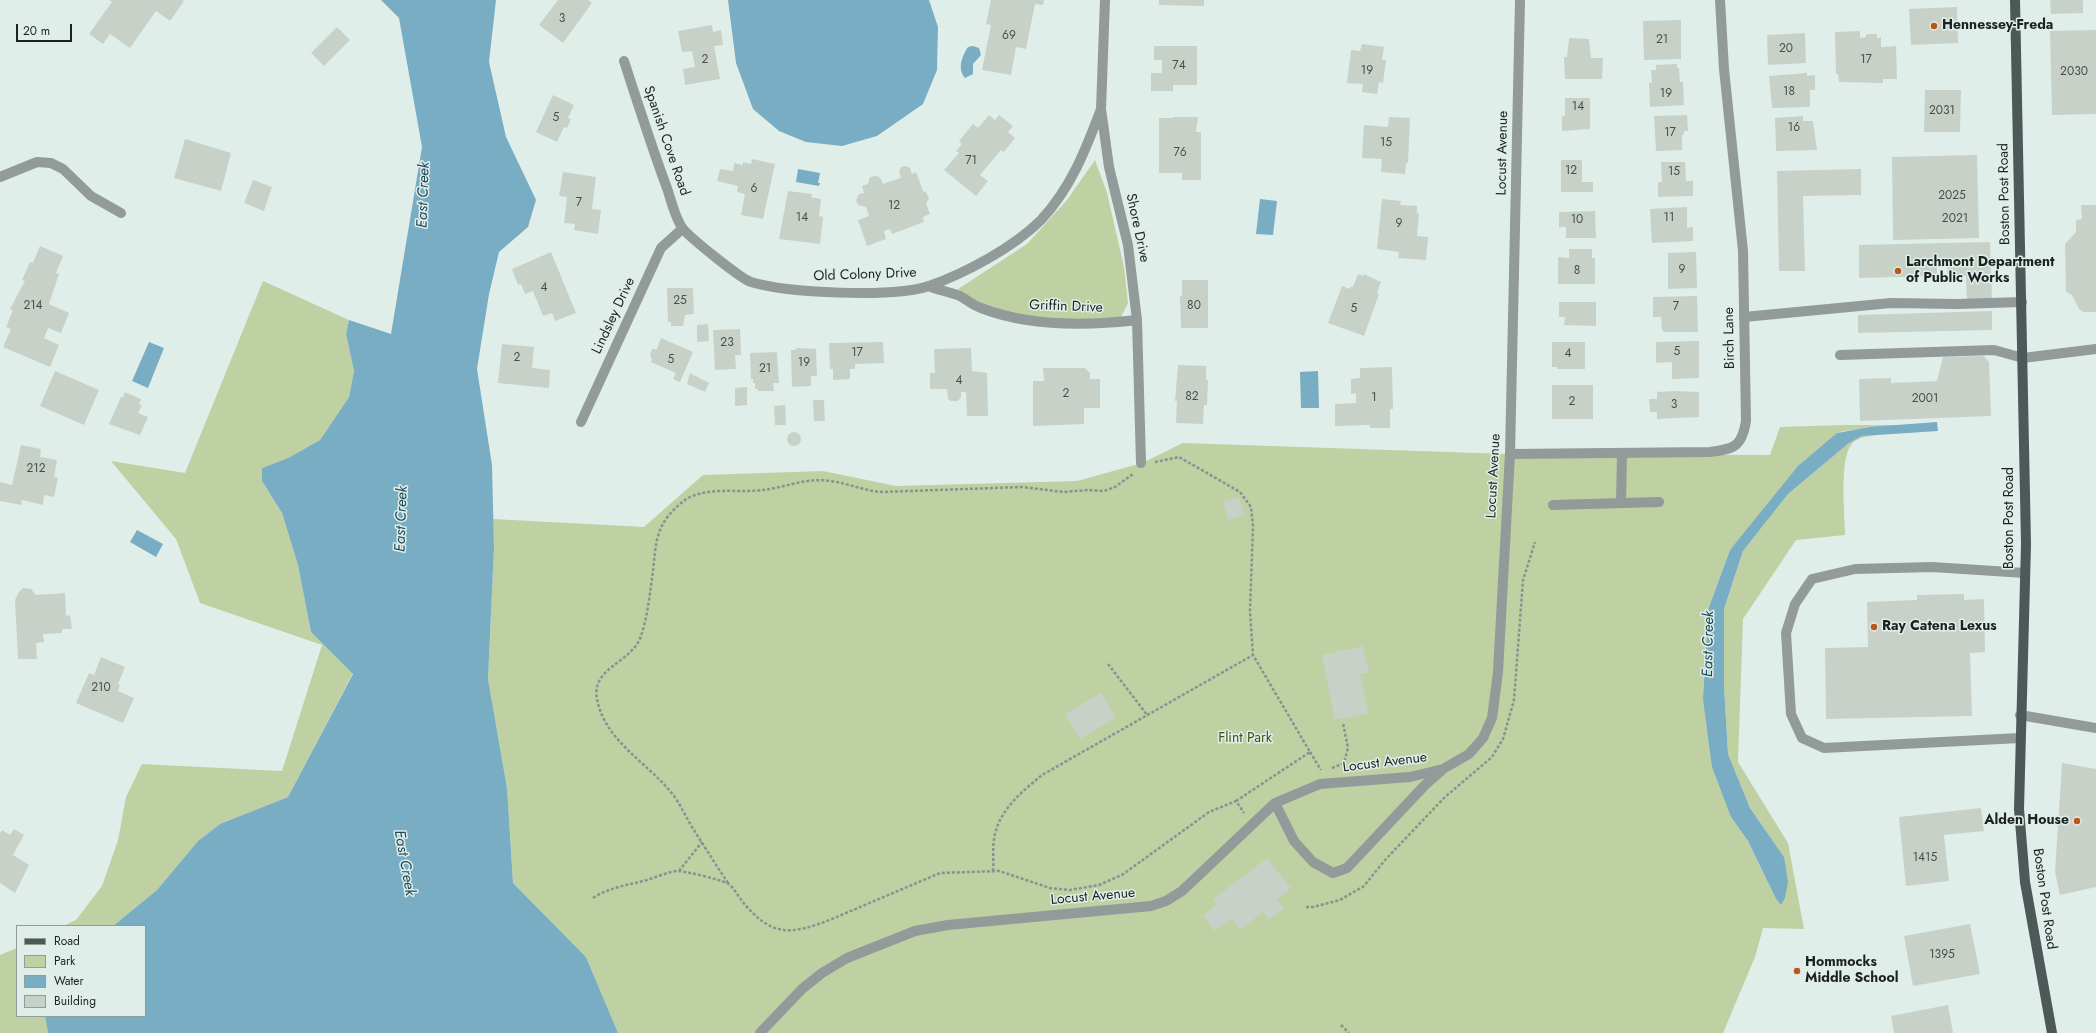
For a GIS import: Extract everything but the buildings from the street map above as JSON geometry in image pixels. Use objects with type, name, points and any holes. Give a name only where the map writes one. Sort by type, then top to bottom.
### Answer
[{"type":"main road","name":"Boston Post Road","points":[[2016,0],[2023,358],[2025,573],[2020,715],[2019,809],[2025,882],[2052,1033]]},
{"type":"street","name":"Shore Drive","points":[[1105,0],[1101,109],[1109,167],[1128,245],[1137,320],[1141,463]]},
{"type":"street","name":"Locust Avenue","points":[[760,1033],[802,989],[822,973],[847,958],[915,931],[948,925],[1151,906],[1166,901],[1182,891],[1275,803],[1320,784],[1410,777],[1443,769],[1469,754],[1483,738],[1492,718],[1498,672],[1510,454],[1520,0]]},
{"type":"street","name":"Birch Lane","points":[[1510,454],[1710,452],[1728,450],[1739,443],[1743,436],[1746,421],[1743,251],[1724,69],[1720,0]]},
{"type":"street","name":"Spanish Cove Road","points":[[624,60],[647,133],[682,229]]},
{"type":"street","name":"Old Colony Drive","points":[[682,229],[748,281],[803,291],[896,291],[928,286],[982,263],[1040,220],[1062,194],[1084,157],[1101,109]]},
{"type":"street","points":[[0,177],[37,162],[51,163],[63,169],[92,196],[121,213]]},
{"type":"street","name":"Lindsley Drive","points":[[581,422],[661,248],[682,229]]},
{"type":"street","name":"Griffin Drive","points":[[928,286],[959,296],[980,308],[1012,318],[1049,323],[1113,323],[1137,320]]},
{"type":"street","points":[[1744,316],[1891,303],[1957,304],[2022,302]]},
{"type":"street","points":[[1840,355],[1994,350],[2023,358],[2096,349]]},
{"type":"street","points":[[1621,503],[1622,453]]},
{"type":"street","points":[[1553,505],[1659,502]]},
{"type":"street","points":[[2020,738],[1824,748],[1802,738],[1791,714],[1786,633],[1796,604],[1812,579],[1855,569],[1932,567],[2025,573]]},
{"type":"street","points":[[2020,715],[2096,728]]},
{"type":"street","points":[[1275,803],[1294,840],[1313,862],[1333,873],[1347,868],[1425,785],[1443,769]]},
{"type":"path","points":[[1310,752],[1236,801],[1209,812],[1122,875],[1099,884],[1070,890],[1050,888],[1011,874],[993,871],[940,873],[832,919],[814,926],[794,931],[774,929],[760,920],[748,909],[728,883],[675,798],[663,783],[612,734],[602,715],[597,699],[596,686],[601,675],[634,649],[641,637],[647,614],[656,541],[664,523],[674,510],[689,498],[712,492],[761,490],[829,480],[870,492],[1022,487],[1064,492],[1074,490],[1104,491],[1133,475],[1141,463],[1179,457],[1240,492],[1251,507],[1254,526],[1250,611],[1253,655],[1323,772],[1320,784]]},
{"type":"path","points":[[993,871],[995,834],[1005,812],[1022,792],[1042,775],[1253,655]]},
{"type":"path","points":[[1108,664],[1148,716]]},
{"type":"path","points":[[1323,772],[1344,762],[1348,748],[1343,723]]},
{"type":"path","points":[[1236,801],[1251,826]]},
{"type":"path","points":[[679,871],[702,842]]},
{"type":"path","points":[[593,898],[602,892],[623,885],[679,871],[728,883]]},
{"type":"path","points":[[1341,1025],[1350,1033]]},
{"type":"green space","points":[[1095,160],[1107,193],[1124,267],[1128,303],[1121,317],[1108,320],[1071,321],[1010,314],[993,310],[981,305],[958,289],[1027,244],[1067,200]]},
{"type":"green space","points":[[263,281],[349,320],[346,334],[354,371],[349,397],[320,440],[288,458],[262,468],[262,481],[282,513],[298,565],[311,632],[353,673],[288,797],[220,824],[198,841],[157,890],[114,925],[65,925],[76,920],[102,886],[118,840],[126,797],[142,764],[282,771],[322,645],[200,603],[176,539],[111,461],[185,473]]},
{"type":"green space","name":"Flint Park","points":[[1903,425],[1843,431],[1837,433],[1730,550],[1709,607],[1731,817],[1748,841],[1776,899],[1781,905],[1784,857],[1750,808],[1728,754],[1724,686],[1724,609],[1743,551],[1788,494],[1849,443],[1862,436],[1882,434],[1857,440],[1851,445],[1847,453],[1844,475],[1845,535],[1796,540],[1743,619],[1738,762],[1788,843],[1804,929],[1763,928],[1755,957],[1723,1033],[618,1033],[586,957],[513,883],[507,788],[488,679],[494,547],[493,519],[644,527],[703,475],[823,471],[896,486],[1077,481],[1142,463],[1183,443],[1507,454],[1770,455],[1780,427]]},
{"type":"green space","points":[[16,948],[16,1017],[45,1017],[48,1033],[0,1033],[0,955]]},
{"type":"water","name":"East Creek","points":[[381,0],[496,0],[489,62],[506,137],[536,200],[528,227],[499,252],[489,294],[477,369],[492,465],[494,547],[488,679],[507,788],[513,883],[586,957],[618,1033],[48,1033],[45,1017],[146,1017],[146,925],[114,925],[157,890],[198,841],[220,824],[288,797],[353,674],[311,632],[298,565],[282,513],[262,481],[262,468],[288,458],[320,440],[349,397],[354,371],[346,334],[349,320],[391,334],[422,147],[399,18]]},
{"type":"water","points":[[728,0],[929,0],[938,27],[937,70],[923,104],[877,136],[842,146],[806,142],[779,131],[753,109],[736,63]]},
{"type":"water","points":[[973,46],[979,48],[981,55],[973,64],[973,74],[965,78],[961,71],[961,62],[968,47]]},
{"type":"water","points":[[798,169],[820,173],[818,183],[820,183],[819,186],[796,182]]},
{"type":"water","points":[[1260,199],[1277,201],[1273,235],[1256,234]]},
{"type":"water","points":[[149,342],[164,348],[148,388],[132,381]]},
{"type":"water","points":[[1318,371],[1319,408],[1301,408],[1300,372]]},
{"type":"water","name":"East Creek","points":[[1937,422],[1938,431],[1862,436],[1849,443],[1788,494],[1743,551],[1724,609],[1724,686],[1728,754],[1750,808],[1784,857],[1788,882],[1785,898],[1781,905],[1776,899],[1748,841],[1731,817],[1712,767],[1703,699],[1709,607],[1730,550],[1798,466],[1837,433],[1870,427]]},
{"type":"water","points":[[137,530],[163,544],[156,557],[130,542]]},
{"type":"place","name":"Hennessey-Freda","points":[[1934,26]]},
{"type":"place","name":"Larchmont Department of Public Works","points":[[1898,271]]},
{"type":"place","name":"Ray Catena Lexus","points":[[1874,627]]},
{"type":"place","name":"Alden House","points":[[2077,821]]},
{"type":"place","name":"Hommocks Middle School","points":[[1797,971]]}]
